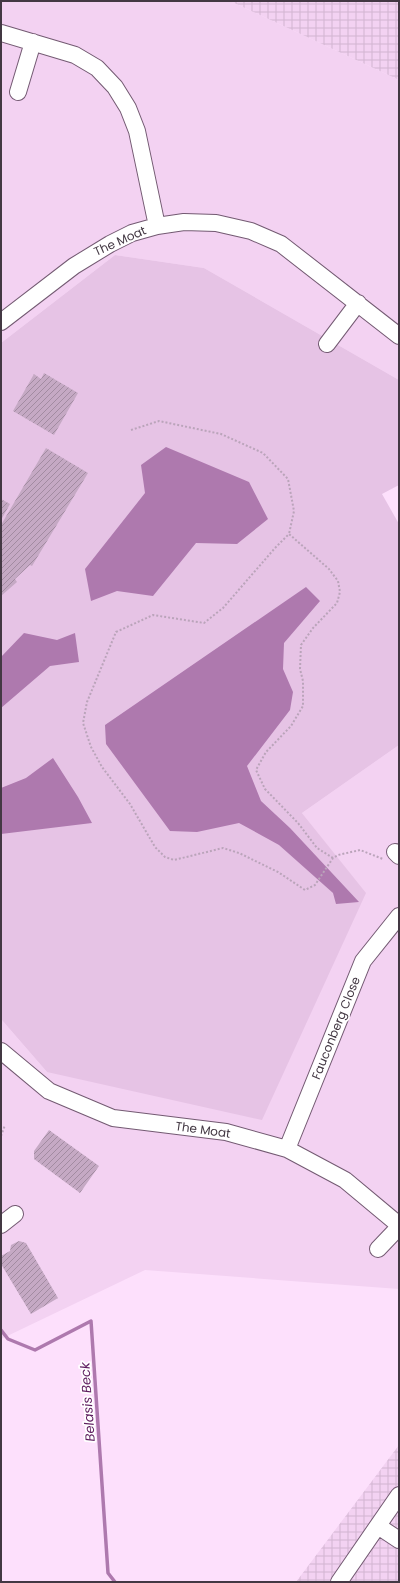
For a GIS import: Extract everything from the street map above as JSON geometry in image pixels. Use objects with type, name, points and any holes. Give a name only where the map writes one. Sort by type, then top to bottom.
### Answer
[{"type":"street","points":[[1,33],[74,55],[97,68],[115,87],[128,108],[137,131],[157,226]]},
{"type":"street","points":[[18,92],[33,42]]},
{"type":"street","name":"The Moat","points":[[1,322],[93,253],[132,233],[157,226],[184,222],[216,223],[251,231],[281,244],[399,336]]},
{"type":"street","points":[[327,344],[358,303]]},
{"type":"street","name":"Fauconberg Close","points":[[287,1149],[363,962],[399,916]]},
{"type":"street","name":"The Moat","points":[[1,1050],[49,1091],[113,1118],[226,1132],[287,1149],[345,1180],[399,1226],[378,1249]]},
{"type":"street","points":[[1,1225],[16,1214]]},
{"type":"street","points":[[339,1582],[399,1495]]},
{"type":"street","points":[[378,1526],[399,1540]]},
{"type":"path","points":[[131,430],[159,421],[221,434],[263,454],[288,479],[294,511],[289,534],[223,608],[204,623],[153,615],[116,632],[86,702],[83,723],[91,747],[102,768],[130,804],[155,847],[164,857],[174,860],[223,848],[239,853],[278,872],[304,890],[315,885],[333,858],[338,855],[360,850],[383,859],[397,854]]},
{"type":"path","points":[[289,534],[329,569],[338,581],[340,592],[337,603],[313,628],[301,645],[300,669],[303,681],[303,706],[291,726],[266,752],[256,770],[265,789],[298,823],[317,848],[333,858]]},
{"type":"path","points":[[1,1136],[6,1125]]},
{"type":"shaded area","points":[[1,1],[230,1],[399,80],[399,380],[204,268],[115,255],[1,343]]},
{"type":"shaded area","points":[[230,1],[399,1],[399,80]]},
{"type":"shaded area","points":[[115,255],[204,268],[399,380],[399,485],[382,494],[399,524],[399,745],[302,813],[366,893],[262,1120],[47,1072],[1,1019],[1,343]]},
{"type":"shaded area","points":[[166,447],[249,482],[268,519],[237,544],[196,543],[153,596],[117,591],[91,601],[85,569],[145,493],[141,465]]},
{"type":"shaded area","points":[[306,587],[320,601],[284,643],[283,669],[293,692],[290,710],[247,766],[261,801],[290,828],[359,902],[336,904],[333,893],[279,845],[239,823],[197,832],[170,831],[106,744],[105,725]]},
{"type":"shaded area","points":[[24,633],[57,640],[75,633],[79,662],[50,666],[1,708],[1,657]]},
{"type":"shaded area","points":[[399,745],[399,1289],[145,1270],[1,1339],[1,1019],[47,1072],[365,893],[302,813]]},
{"type":"shaded area","points":[[53,758],[78,797],[92,823],[1,834],[1,788],[26,778]]},
{"type":"shaded area","points":[[399,1445],[399,1582],[296,1582]]},
{"type":"building","points":[[44,373],[78,393],[54,435],[13,411],[34,374],[41,379]]},
{"type":"building","points":[[46,448],[88,473],[32,566],[30,565],[15,579],[17,582],[1,596],[1,525]]},
{"type":"building","points":[[1,499],[10,504],[1,520]]},
{"type":"building","points":[[49,1130],[99,1166],[80,1193],[34,1159],[34,1151]]},
{"type":"building","points":[[19,1241],[26,1243],[58,1298],[31,1314],[1,1264],[1,1256],[10,1251],[11,1245]]},
{"type":"waterway","name":"Belasis Beck","points":[[1,1330],[8,1339],[35,1350],[91,1321],[108,1573],[115,1582]]}]
